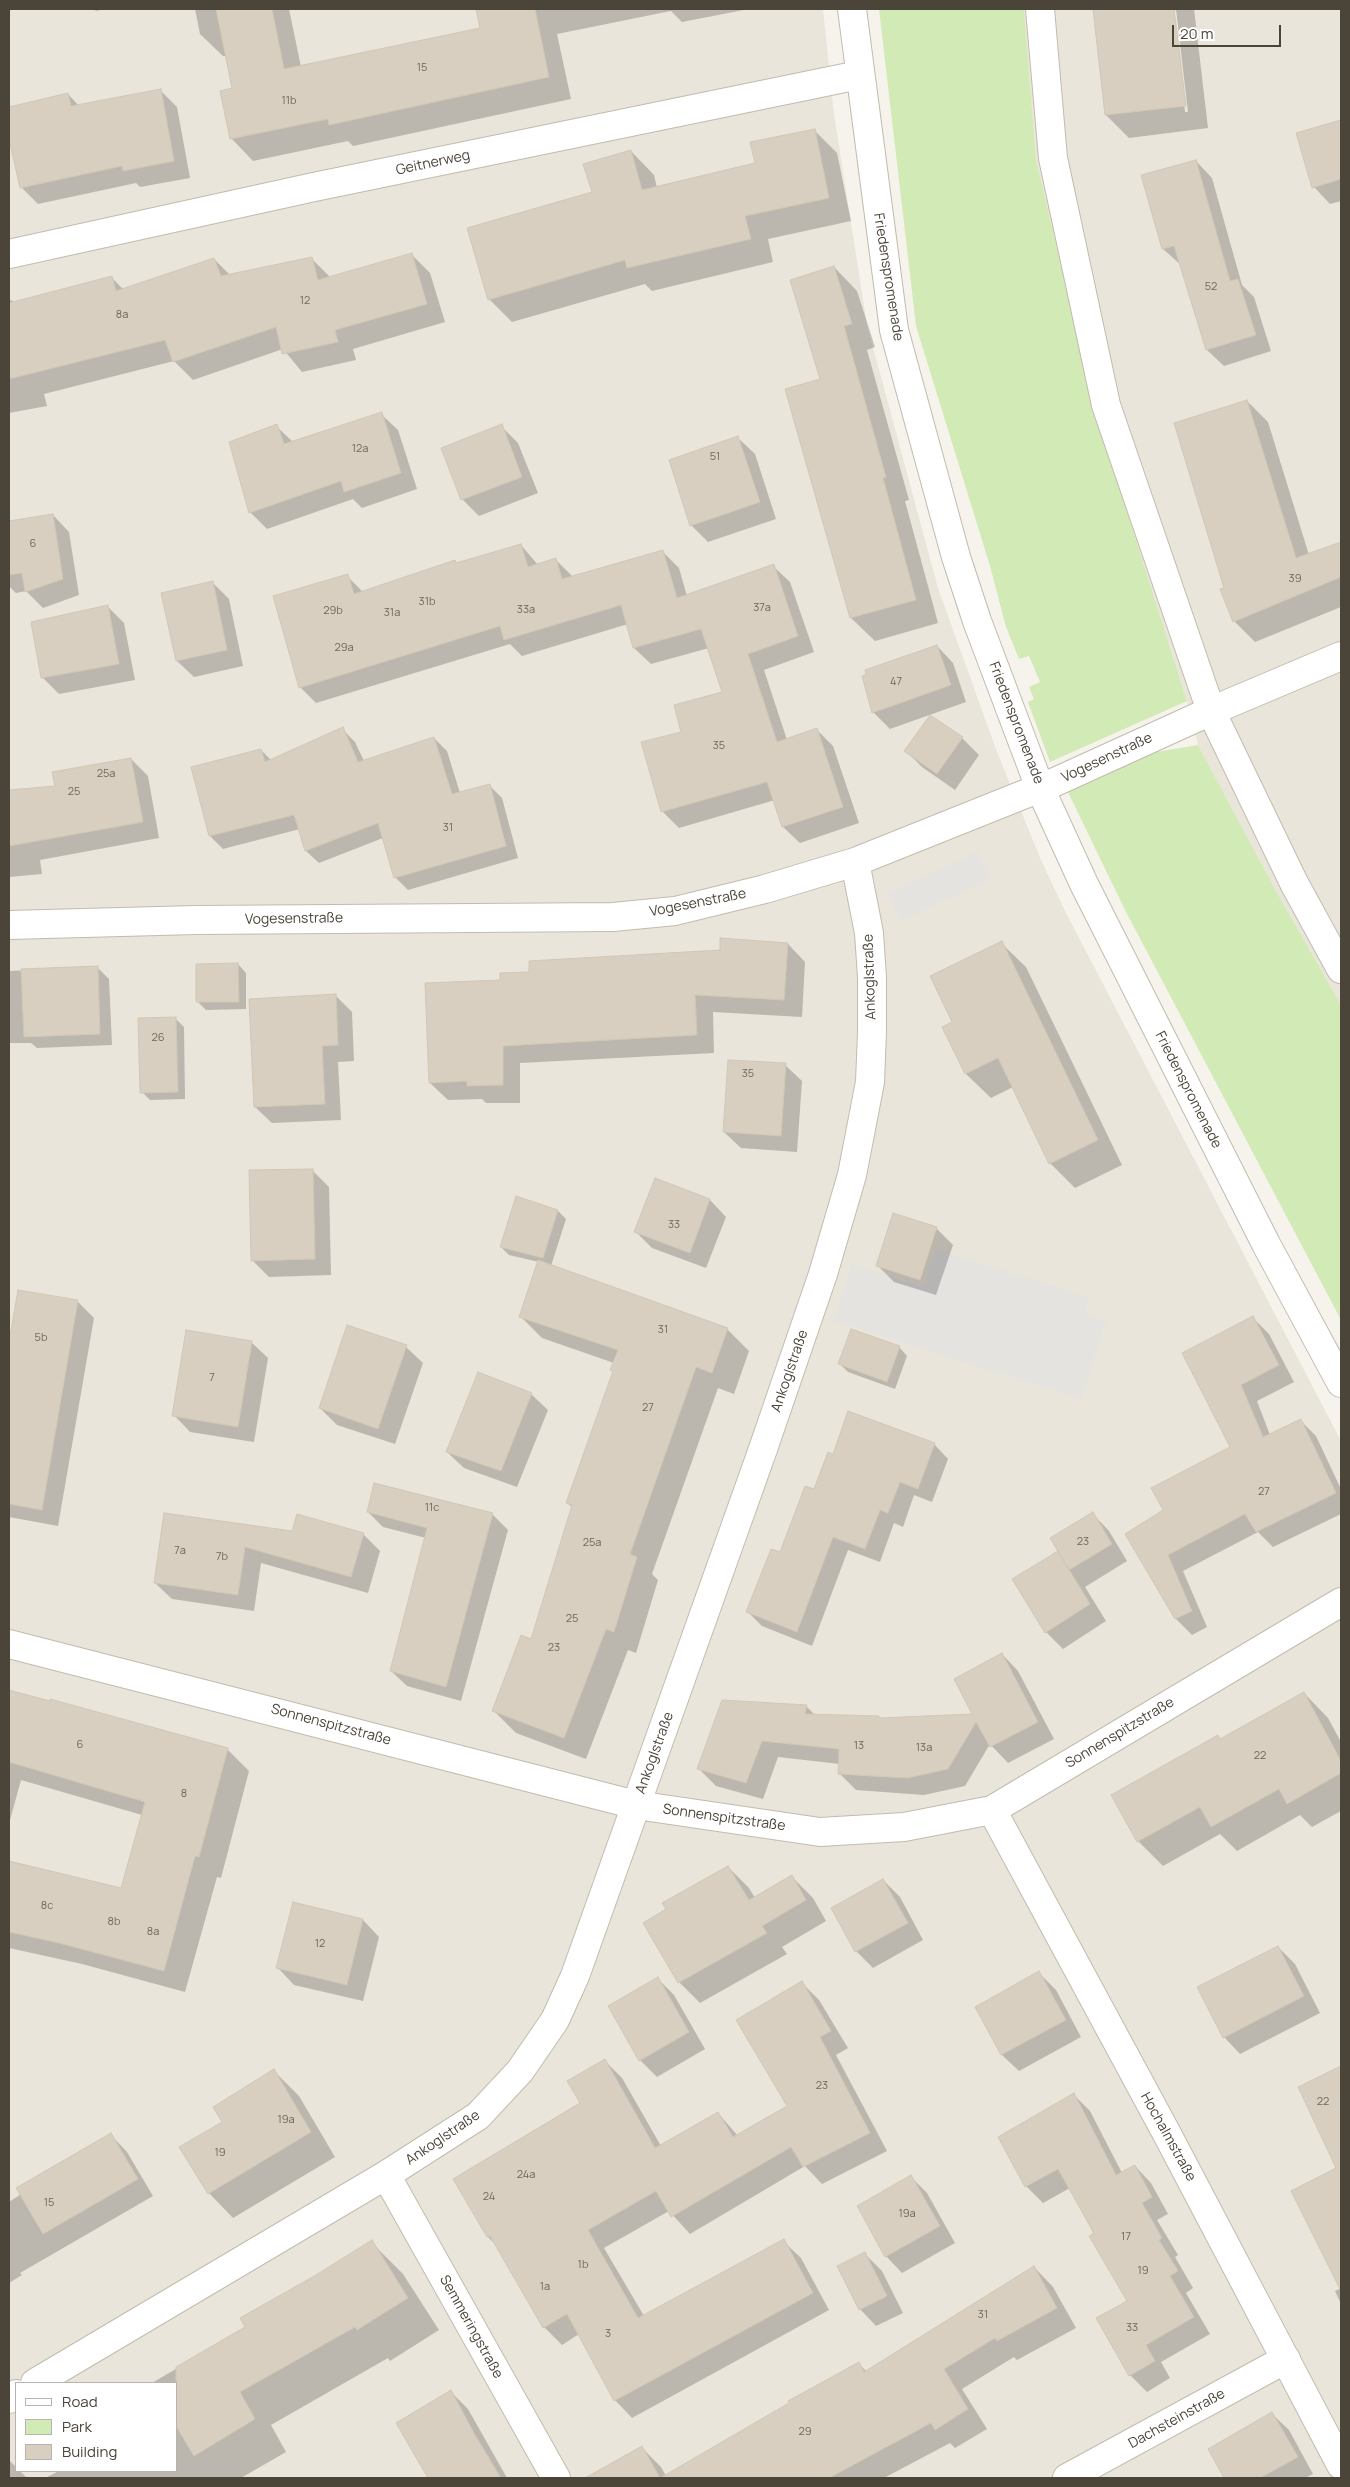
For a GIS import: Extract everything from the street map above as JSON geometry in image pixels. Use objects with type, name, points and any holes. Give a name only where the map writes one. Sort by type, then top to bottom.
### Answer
[{"type":"street","name":"Friedenspromenade","points":[[852,9],[859,75],[894,330],[956,557],[977,621],[1040,788],[1084,884],[1239,1192],[1341,1383]]},
{"type":"street","points":[[1040,9],[1052,158],[1106,405],[1211,711],[1294,883],[1341,969]]},
{"type":"street","name":"Geitnerweg","points":[[9,254],[314,187],[859,75]]},
{"type":"street","name":"Vogesenstraße","points":[[9,925],[196,920],[612,917],[675,911],[765,889],[855,862],[1040,788],[1211,711],[1341,656]]},
{"type":"street","name":"Ankoglstraße","points":[[37,2382],[386,2175],[478,2116],[520,2071],[555,2020],[575,1976],[797,1351],[823,1274],[852,1175],[870,1082],[872,1032],[872,977],[869,933],[855,862]]},
{"type":"street","name":"Sonnenspitzstraße","points":[[9,1644],[636,1805],[820,1832],[904,1827],[992,1810],[1341,1602]]},
{"type":"street","name":"Hochalmstraße","points":[[992,1810],[1341,2465]]},
{"type":"street","name":"Semmeringstraße","points":[[386,2175],[556,2478]]},
{"type":"street","name":"Dachsteinstraße","points":[[1067,2478],[1286,2359]]},
{"type":"shaded area","points":[[9,9],[823,9],[834,114],[867,325],[938,588],[997,752],[1041,860],[1065,911],[1341,1441],[1341,2478],[9,2478]]},
{"type":"shaded area","points":[[1024,9],[1341,9],[1341,1005],[1275,889],[1198,745],[1187,701],[1095,410],[1036,159]]},
{"type":"shaded area","points":[[978,852],[990,880],[900,921],[887,893]]},
{"type":"shaded area","points":[[936,1249],[1089,1298],[1084,1314],[1106,1321],[1081,1399],[834,1321],[852,1264],[924,1287]]},
{"type":"green space","points":[[879,9],[1024,9],[1036,159],[1095,410],[1187,701],[1050,762],[1028,702],[1034,699],[1029,687],[1040,682],[1029,656],[1019,659],[1006,627],[990,566],[916,326]]},
{"type":"green space","points":[[1198,745],[1275,889],[1341,1005],[1341,1320],[1125,910],[1066,788],[1156,752]]},
{"type":"building","points":[[216,9],[272,9],[284,69],[480,28],[476,9],[535,9],[549,77],[329,125],[328,119],[230,139],[220,91],[232,88]]},
{"type":"building","points":[[1093,9],[1174,9],[1186,106],[1105,115]]},
{"type":"building","points":[[161,89],[174,161],[123,171],[122,166],[20,188],[9,139],[9,107],[68,93],[71,106]]},
{"type":"building","points":[[1341,120],[1341,179],[1312,188],[1296,133]]},
{"type":"building","points":[[815,129],[829,198],[745,216],[751,239],[627,268],[625,260],[488,300],[467,228],[592,192],[583,164],[631,150],[642,190],[755,163],[750,142]]},
{"type":"building","points":[[1196,160],[1230,281],[1238,279],[1256,335],[1206,350],[1174,246],[1162,249],[1141,175]]},
{"type":"building","points":[[412,253],[427,304],[335,330],[338,342],[282,354],[276,327],[173,362],[165,340],[9,379],[9,303],[112,276],[116,291],[214,258],[221,276],[312,257],[318,280]]},
{"type":"building","points":[[834,266],[852,324],[844,326],[886,477],[883,478],[916,600],[850,618],[785,389],[820,379],[790,280]]},
{"type":"building","points":[[1247,400],[1296,558],[1341,542],[1341,577],[1233,622],[1220,589],[1224,588],[1174,423]]},
{"type":"building","points":[[382,412],[401,473],[344,492],[341,481],[249,513],[229,442],[277,424],[284,444]]},
{"type":"building","points":[[502,424],[522,477],[461,500],[441,448]]},
{"type":"building","points":[[738,436],[760,502],[690,526],[669,460]]},
{"type":"building","points":[[53,514],[63,579],[25,592],[22,573],[9,575],[9,521]]},
{"type":"building","points":[[521,544],[528,567],[556,558],[562,579],[663,550],[677,598],[774,564],[798,636],[748,654],[777,742],[817,728],[843,807],[782,827],[767,782],[661,812],[641,742],[681,732],[674,705],[722,692],[701,629],[633,648],[621,605],[504,640],[500,626],[299,688],[273,596],[348,574],[354,594],[455,560],[456,563]]},
{"type":"building","points":[[213,581],[227,650],[176,661],[161,593]]},
{"type":"building","points":[[108,605],[119,664],[41,678],[31,622]]},
{"type":"building","points":[[937,645],[951,685],[872,713],[862,676],[866,675],[865,670]]},
{"type":"building","points":[[930,715],[963,737],[937,774],[904,751]]},
{"type":"building","points":[[343,727],[358,762],[434,737],[452,794],[490,784],[506,846],[394,878],[378,823],[305,851],[294,815],[209,836],[191,767],[261,749],[265,762]]},
{"type":"building","points":[[131,758],[143,822],[9,846],[9,790],[55,786],[52,772]]},
{"type":"building","points":[[720,938],[788,943],[784,1000],[695,995],[697,1035],[503,1046],[503,1085],[467,1086],[467,1081],[429,1083],[425,983],[500,980],[500,973],[529,972],[529,961],[720,950]]},
{"type":"building","points":[[1002,941],[1098,1140],[1049,1164],[998,1058],[965,1074],[942,1027],[952,1022],[930,976]]},
{"type":"building","points":[[238,963],[239,1002],[196,1002],[196,964]]},
{"type":"building","points":[[98,966],[100,1034],[24,1037],[21,969]]},
{"type":"building","points":[[336,994],[338,1045],[322,1046],[325,1104],[254,1107],[249,999]]},
{"type":"building","points":[[176,1017],[178,1092],[140,1093],[138,1018]]},
{"type":"building","points":[[728,1060],[786,1063],[781,1136],[723,1132]]},
{"type":"building","points":[[313,1169],[315,1259],[251,1261],[249,1170]]},
{"type":"building","points":[[655,1178],[710,1199],[690,1253],[634,1232]]},
{"type":"building","points":[[516,1196],[558,1210],[543,1258],[500,1247]]},
{"type":"building","points":[[893,1213],[937,1227],[920,1280],[876,1266]]},
{"type":"building","points":[[538,1260],[728,1328],[712,1373],[696,1367],[630,1554],[637,1557],[614,1632],[606,1629],[564,1738],[492,1711],[521,1635],[531,1639],[572,1505],[566,1503],[613,1371],[610,1370],[618,1350],[519,1317]]},
{"type":"building","points":[[18,1290],[78,1300],[42,1510],[9,1504],[9,1342]]},
{"type":"building","points":[[1253,1316],[1279,1365],[1241,1385],[1263,1437],[1301,1419],[1336,1493],[1256,1532],[1245,1514],[1168,1555],[1192,1611],[1175,1619],[1125,1534],[1163,1510],[1151,1488],[1230,1447],[1182,1353]]},
{"type":"building","points":[[347,1325],[407,1345],[378,1429],[319,1408]]},
{"type":"building","points":[[851,1329],[900,1346],[887,1382],[838,1364]]},
{"type":"building","points":[[186,1330],[252,1341],[238,1427],[172,1416]]},
{"type":"building","points":[[478,1372],[532,1393],[501,1471],[446,1452]]},
{"type":"building","points":[[848,1411],[935,1443],[918,1489],[900,1482],[888,1513],[880,1510],[865,1549],[833,1537],[797,1632],[746,1612],[771,1549],[780,1552],[805,1486],[814,1489],[828,1452],[833,1454]]},
{"type":"building","points":[[374,1483],[493,1513],[446,1687],[390,1671],[427,1528],[367,1512]]},
{"type":"building","points":[[1093,1512],[1112,1544],[1069,1570],[1050,1538]]},
{"type":"building","points":[[164,1513],[292,1531],[297,1514],[364,1533],[351,1577],[245,1547],[238,1595],[154,1583]]},
{"type":"building","points":[[1058,1551],[1090,1604],[1045,1633],[1012,1579]]},
{"type":"building","points":[[1002,1653],[1038,1722],[990,1747],[976,1722],[948,1769],[907,1778],[838,1774],[839,1749],[762,1741],[746,1783],[697,1769],[722,1700],[807,1705],[805,1714],[879,1716],[879,1718],[972,1714],[954,1679]]},
{"type":"building","points":[[9,1690],[50,1701],[50,1699],[228,1748],[199,1857],[195,1856],[164,1971],[59,1943],[9,1932],[9,1861],[121,1888],[145,1802],[9,1762]]},
{"type":"building","points":[[1304,1692],[1341,1761],[1341,1773],[1287,1804],[1279,1789],[1211,1827],[1200,1807],[1137,1842],[1111,1795],[1218,1735],[1220,1739]]},
{"type":"building","points":[[728,1866],[749,1900],[792,1875],[806,1900],[762,1926],[767,1933],[678,1983],[643,1923],[666,1909],[662,1903]]},
{"type":"building","points":[[883,1879],[908,1923],[855,1952],[831,1908]]},
{"type":"building","points":[[293,1902],[363,1919],[347,1985],[276,1968]]},
{"type":"building","points":[[1278,1946],[1304,1996],[1223,2038],[1197,1987]]},
{"type":"building","points":[[1039,1971],[1066,2020],[1001,2055],[975,2007]]},
{"type":"building","points":[[658,1977],[689,2032],[639,2061],[608,2006]]},
{"type":"building","points":[[802,1981],[831,2031],[820,2037],[870,2133],[803,2167],[791,2147],[671,2217],[656,2191],[588,2230],[638,2318],[784,2239],[813,2293],[614,2401],[567,2314],[543,2328],[490,2236],[487,2237],[453,2179],[580,2103],[567,2081],[605,2059],[655,2148],[718,2112],[733,2137],[787,2106],[736,2020]]},
{"type":"building","points":[[1341,2066],[1341,2291],[1291,2191],[1336,2168],[1298,2087]]},
{"type":"building","points":[[274,2069],[311,2132],[208,2194],[179,2147],[222,2122],[213,2107]]},
{"type":"building","points":[[1074,2093],[1116,2175],[1135,2165],[1152,2197],[1142,2203],[1162,2238],[1159,2240],[1178,2271],[1170,2276],[1194,2317],[1146,2345],[1155,2361],[1129,2376],[1096,2318],[1127,2301],[1089,2236],[1094,2233],[1058,2169],[1025,2187],[998,2137]]},
{"type":"building","points":[[111,2133],[138,2179],[43,2234],[16,2188]]},
{"type":"building","points":[[911,2175],[940,2226],[885,2257],[857,2206]]},
{"type":"building","points":[[372,2240],[408,2298],[357,2330],[355,2327],[240,2392],[255,2419],[194,2456],[178,2429],[178,2382],[176,2382],[176,2367],[245,2327],[240,2318],[316,2275]]},
{"type":"building","points":[[865,2252],[887,2296],[859,2310],[837,2266]]},
{"type":"building","points":[[1034,2266],[1057,2308],[997,2341],[995,2338],[944,2369],[968,2409],[935,2430],[931,2423],[829,2478],[660,2478],[789,2403],[788,2401],[859,2362],[864,2372]]},
{"type":"building","points":[[451,2390],[501,2478],[428,2478],[396,2423]]},
{"type":"building","points":[[1272,2412],[1298,2457],[1260,2478],[1224,2478],[1208,2449]]},
{"type":"building","points":[[642,2446],[660,2478],[585,2478]]}]
